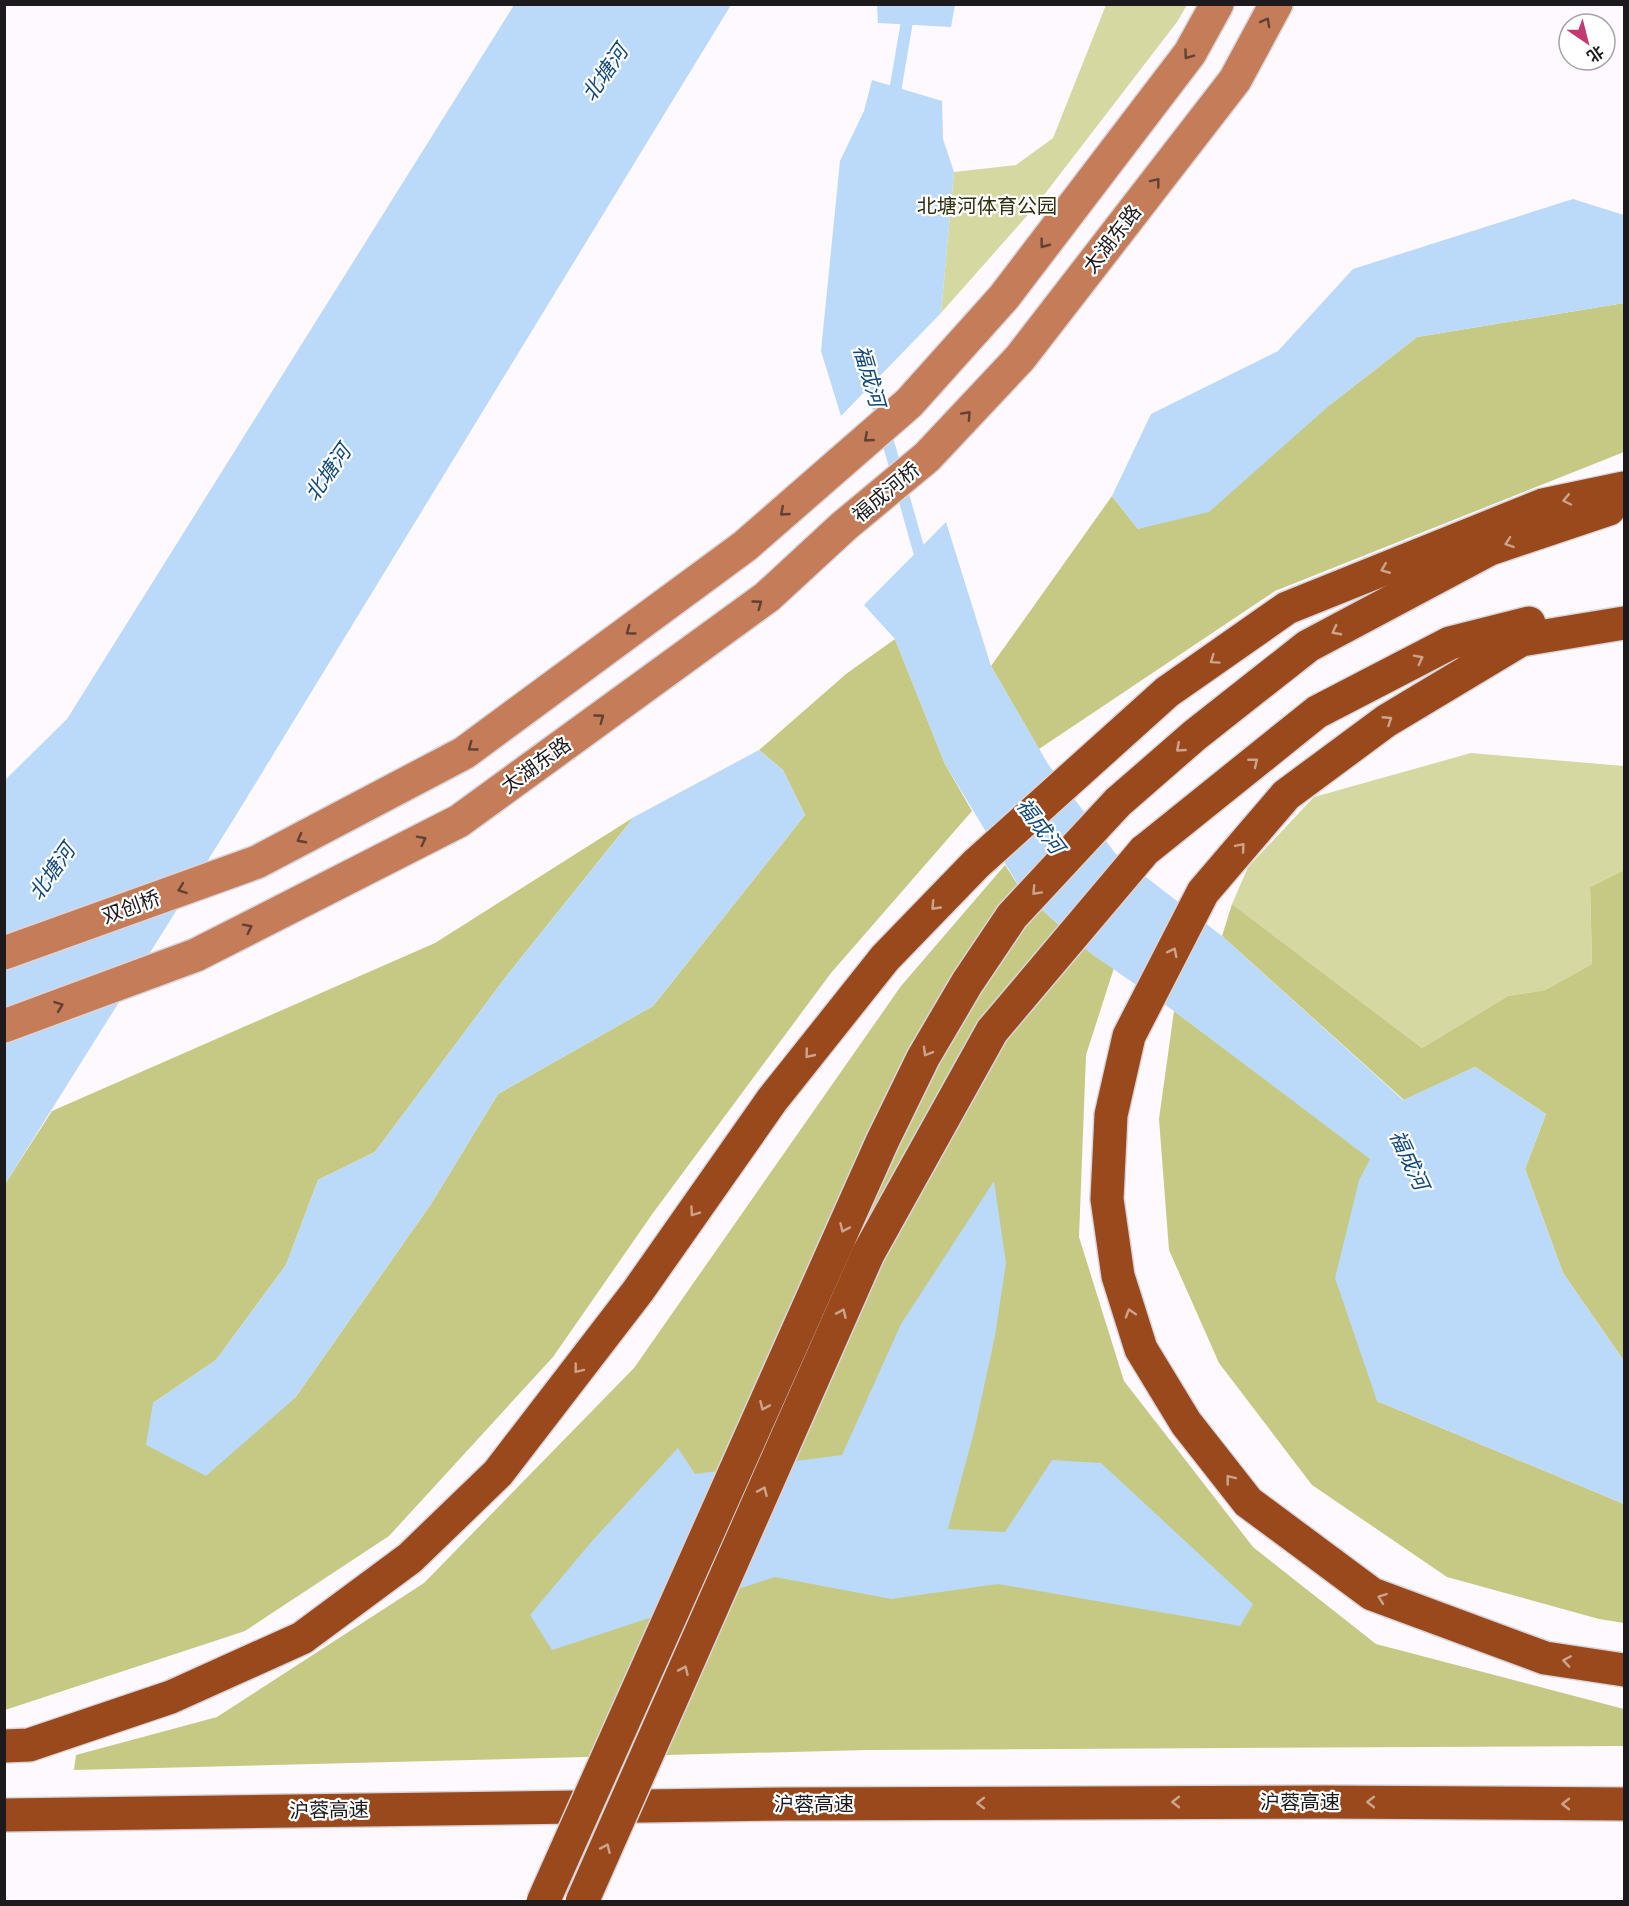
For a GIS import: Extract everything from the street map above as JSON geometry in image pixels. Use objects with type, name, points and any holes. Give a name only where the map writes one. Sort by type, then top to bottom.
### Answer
[{"type":"highway","points":[[4,1746],[29,1745],[171,1696],[302,1638],[410,1558],[498,1473],[638,1291],[772,1100],[885,958],[976,864],[1167,692],[1287,608],[1543,505],[1624,488]]},
{"type":"highway","points":[[543,1902],[882,1142],[923,1058],[966,983],[1012,916],[1118,802],[1195,735],[1308,646],[1490,549],[1624,504]]},
{"type":"highway","points":[[582,1902],[868,1254],[992,1031],[1144,851],[1317,712],[1450,643],[1580,610],[1624,612]]},
{"type":"highway","points":[[1624,623],[1521,640],[1386,721],[1286,795],[1203,892],[1129,1036],[1111,1115],[1107,1198],[1118,1276],[1141,1349],[1186,1423],[1248,1503],[1372,1594],[1545,1658],[1624,1670]]},
{"type":"highway","name":"沪蓉高速","points":[[4,1815],[787,1804],[1323,1802],[1624,1804]]},
{"type":"main road","name":"双创桥","points":[[4,953],[257,862],[464,753],[745,546],[909,403],[1004,297],[1190,53],[1217,4]]},
{"type":"main road","name":"太湖东路","points":[[927,458],[1020,358],[1235,80],[1276,4]]},
{"type":"main road","name":"福成河桥","points":[[844,526],[927,458]]},
{"type":"main road","name":"太湖东路","points":[[4,1026],[196,955],[459,821],[767,597],[844,526]]},
{"type":"green space","name":"北塘河体育公园","points":[[1106,5],[1187,5],[1177,22],[1034,208],[941,313],[954,172],[1016,165],[1053,138]]},
{"type":"green space","points":[[1624,303],[1624,452],[1275,591],[1039,749],[991,666],[1112,496],[1138,529],[1331,404],[1417,337]]},
{"type":"green space","points":[[895,639],[945,764],[972,811],[831,973],[653,1213],[553,1357],[389,1536],[245,1631],[5,1710],[5,1184],[52,1111],[435,943],[634,817],[508,974],[375,1152],[318,1180],[286,1265],[216,1360],[153,1403],[295,1398],[431,1204],[498,1094],[653,1006],[805,815],[783,770],[759,750],[846,674]]},
{"type":"green space","points":[[1471,753],[1624,766],[1624,870],[1590,887],[1592,964],[1545,990],[1508,996],[1422,1048],[1232,904],[1248,867],[1314,797]]},
{"type":"green space","points":[[1005,865],[1023,893],[1093,955],[1114,968],[1086,1055],[1079,1237],[1124,1381],[1253,1547],[1376,1644],[1624,1709],[1624,1746],[868,1750],[74,1770],[76,1755],[217,1717],[424,1583],[634,1368],[901,986]]},
{"type":"green space","points":[[1624,870],[1624,1361],[1563,1273],[1525,1169],[1546,1114],[1475,1067],[1404,1100],[1222,936],[1232,904],[1422,1048],[1508,996],[1545,990],[1592,964],[1590,887]]},
{"type":"green space","points":[[1174,1011],[1371,1159],[1359,1181],[1377,1401],[1624,1504],[1624,1623],[1599,1619],[1447,1577],[1312,1485],[1219,1363],[1169,1250],[1159,1119]]},
{"type":"water","points":[[877,4],[955,5],[951,27],[878,23]]},
{"type":"water","name":"北塘河","points":[[514,5],[731,5],[235,817],[5,1184],[4,781],[67,719]]},
{"type":"water","points":[[872,80],[942,101],[943,139],[954,172],[941,313],[841,416],[821,351],[840,161],[864,111]]},
{"type":"water","points":[[1573,199],[1624,215],[1624,303],[1417,337],[1331,404],[1209,512],[1138,529],[1112,496],[1151,414],[1278,351],[1353,269]]},
{"type":"water","points":[[946,522],[991,666],[1048,764],[1115,853],[1222,936],[1403,1100],[1475,1067],[1546,1114],[1525,1169],[1563,1273],[1624,1361],[1624,1504],[1377,1401],[1335,1278],[1359,1181],[1370,1159],[1174,1011],[1093,955],[1023,893],[945,764],[895,639],[864,605]]},
{"type":"water","points":[[759,750],[783,770],[805,815],[653,1006],[498,1094],[431,1204],[295,1398],[206,1476],[146,1445],[153,1403],[216,1360],[286,1265],[318,1180],[375,1152],[508,974],[634,817]]},
{"type":"water","points":[[994,1181],[1006,1263],[995,1336],[975,1428],[948,1529],[1005,1532],[1052,1460],[1101,1463],[1253,1604],[1240,1626],[998,1584],[891,1599],[775,1577],[552,1650],[530,1615],[592,1541],[678,1448],[695,1474],[842,1455],[901,1324]]},
{"type":"waterway","name":"福成河","points":[[893,103],[910,4]]},
{"type":"waterway","name":"福成河","points":[[868,371],[923,565]]}]
